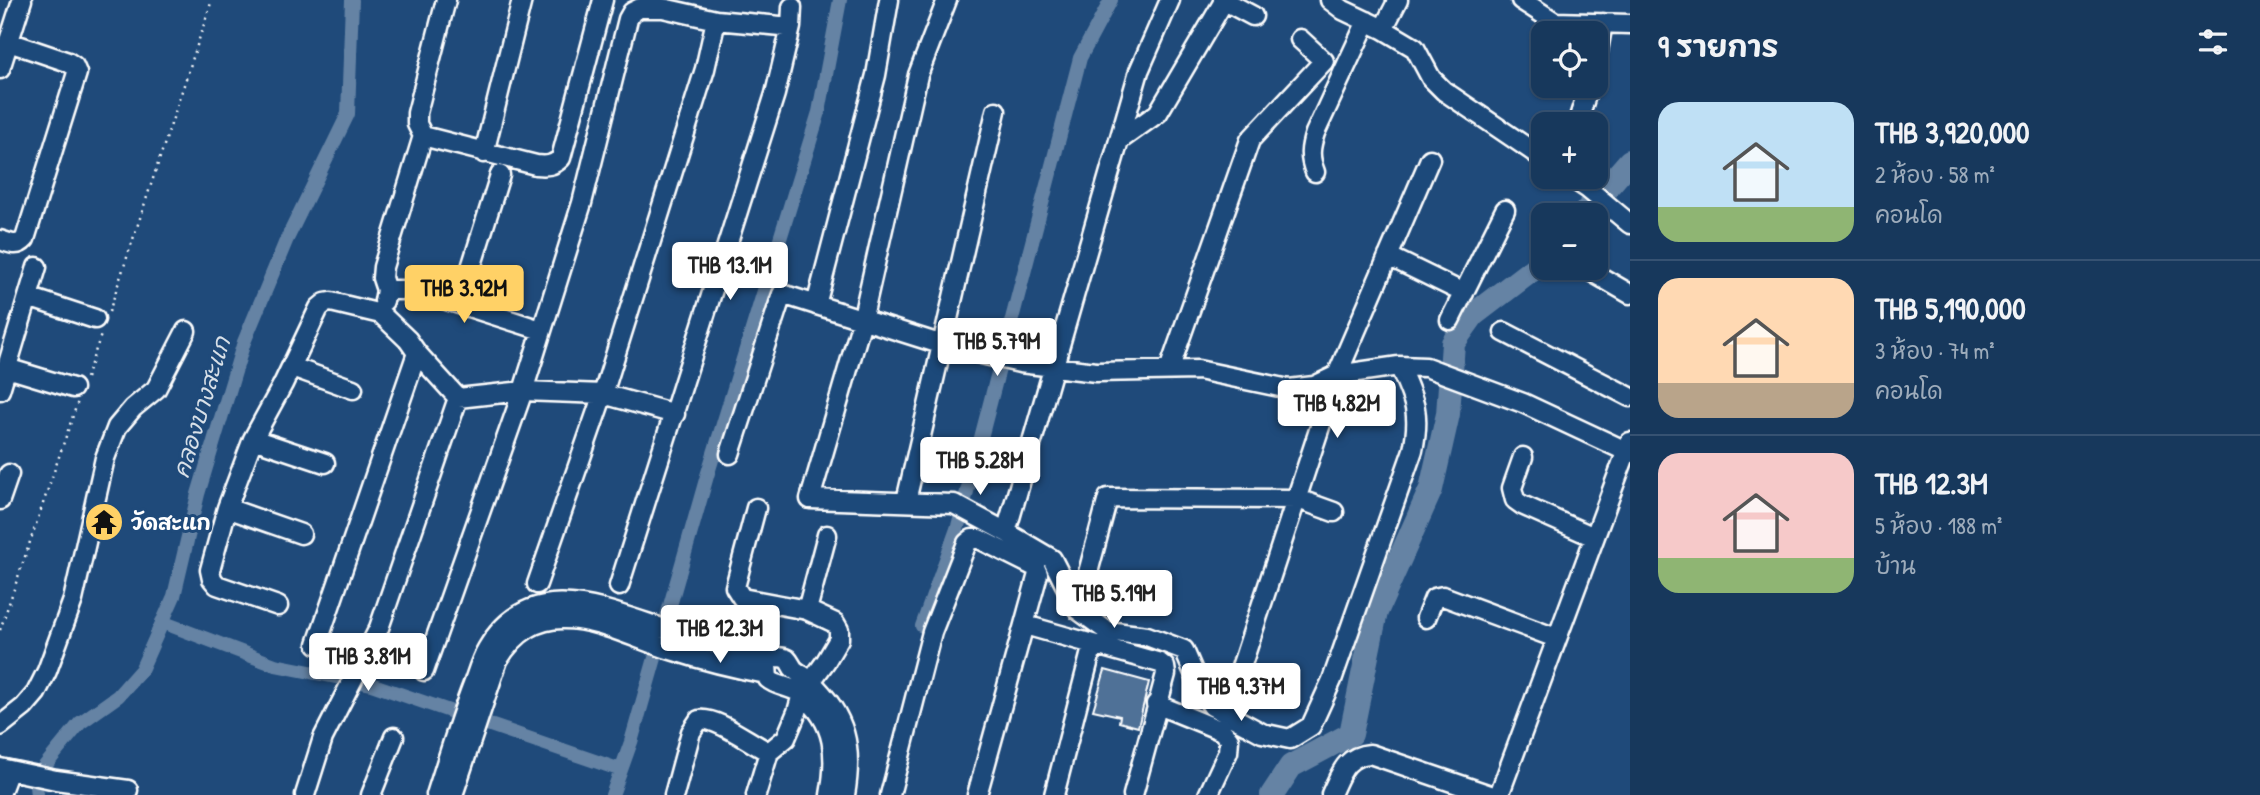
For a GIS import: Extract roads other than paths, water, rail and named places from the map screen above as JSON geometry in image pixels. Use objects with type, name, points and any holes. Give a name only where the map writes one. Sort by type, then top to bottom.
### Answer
[{"type":"street","points":[[0,69],[22,0]]},
{"type":"street","points":[[381,314],[386,290],[382,278],[383,267],[423,136],[417,124],[417,113],[446,0]]},
{"type":"street","points":[[484,153],[522,0]]},
{"type":"street","points":[[423,136],[484,153],[546,166],[554,164],[561,158],[603,0]]},
{"type":"street","points":[[816,305],[876,75],[889,0]]},
{"type":"street","points":[[947,0],[918,75],[862,321],[810,499],[954,504],[1052,559],[1078,610],[1107,631],[1147,636],[1184,650],[1212,706],[1262,733],[1290,738],[1311,726],[1332,680],[1413,450],[1418,424],[1412,395],[1399,366]]},
{"type":"street","points":[[1006,533],[1139,71],[1170,0]]},
{"type":"street","points":[[1120,140],[1158,113],[1224,0],[1253,16]]},
{"type":"street","points":[[1330,0],[1343,10],[1415,48],[1431,78],[1444,91],[1531,150]]},
{"type":"street","points":[[1315,172],[1310,159],[1310,147],[1315,133],[1375,25],[1398,0]]},
{"type":"street","points":[[1521,0],[1553,21]]},
{"type":"street","points":[[424,671],[523,391],[582,203],[628,19],[632,12],[640,8],[664,4],[716,20],[790,27]]},
{"type":"street","points":[[619,586],[775,94],[792,7]]},
{"type":"street","points":[[537,584],[603,394],[705,69],[716,20]]},
{"type":"street","points":[[1608,23],[1630,24]]},
{"type":"street","points":[[1169,370],[1250,140],[1324,61],[1300,39]]},
{"type":"street","points":[[0,240],[15,245],[21,244],[25,239],[77,73],[74,66],[68,62],[9,42]]},
{"type":"street","points":[[906,501],[996,111]]},
{"type":"street","points":[[1226,713],[1337,375],[1430,159]]},
{"type":"street","points":[[460,303],[500,175]]},
{"type":"street","points":[[1589,189],[1630,224]]},
{"type":"street","points":[[1450,320],[1505,210]]},
{"type":"street","points":[[1388,256],[1464,292]]},
{"type":"street","points":[[0,390],[7,368],[6,346],[28,297],[37,267]]},
{"type":"street","points":[[1607,280],[1630,293]]},
{"type":"street","points":[[386,290],[415,290],[541,330]]},
{"type":"street","points":[[730,454],[782,294],[943,345],[1020,363],[1096,372],[1198,370],[1289,389],[1314,386],[1337,375],[1399,366],[1426,367],[1523,403],[1629,448],[1499,795]]},
{"type":"street","points":[[28,297],[95,319]]},
{"type":"street","points":[[278,606],[217,584],[212,579],[210,570],[227,508],[253,439],[292,367],[319,308],[331,302],[381,314],[408,340],[458,398]]},
{"type":"street","points":[[0,726],[24,707],[36,693],[47,671],[73,600],[105,458],[117,427],[133,408],[156,389],[186,331]]},
{"type":"street","points":[[1504,332],[1630,397]]},
{"type":"street","points":[[317,644],[417,353]]},
{"type":"street","points":[[292,367],[353,390]]},
{"type":"street","points":[[7,368],[73,388]]},
{"type":"street","points":[[458,398],[523,391],[603,394],[675,414]]},
{"type":"street","points":[[305,795],[323,738],[363,661],[395,585],[458,398]]},
{"type":"street","points":[[253,439],[325,463]]},
{"type":"street","points":[[1523,457],[1512,488],[1515,500],[1594,537]]},
{"type":"street","points":[[0,500],[9,474]]},
{"type":"street","points":[[1078,610],[1108,498],[1298,499],[1334,512]]},
{"type":"street","points":[[227,508],[301,534]]},
{"type":"street","points":[[756,508],[735,587],[737,593],[742,598],[807,610],[835,623],[839,630],[839,639],[806,688],[786,738],[769,752],[756,795]]},
{"type":"street","points":[[807,610],[827,535]]},
{"type":"street","points":[[890,795],[932,632],[967,543],[972,539],[979,539],[1035,568],[1038,581],[977,795]]},
{"type":"street","points":[[1426,618],[1434,598],[1443,596],[1556,638]]},
{"type":"street","points":[[436,795],[474,706],[507,645],[524,631],[551,620],[603,617],[676,642],[769,666],[782,657],[787,659],[806,688],[833,741],[836,766],[830,795]]},
{"type":"street","points":[[1024,625],[1160,663],[1165,667],[1166,674],[1133,795]]},
{"type":"street","points":[[1054,795],[1093,644]]},
{"type":"street","points":[[769,666],[772,682],[806,688],[833,709],[847,737],[850,767],[845,795]]},
{"type":"street","points":[[782,685],[791,678],[793,668]]},
{"type":"street","points":[[1156,704],[1222,730],[1229,739],[1228,752],[1208,795]]},
{"type":"street","points":[[674,795],[691,732],[699,720],[706,719],[719,724],[769,752]]},
{"type":"street","points":[[453,795],[465,731]]},
{"type":"street","points":[[371,795],[394,737]]},
{"type":"street","points":[[1332,794],[1348,762],[1358,755],[1370,754],[1490,795]]},
{"type":"street","points":[[0,794],[4,769],[56,780],[128,790]]},
{"type":"waterway","name":"คลองบางสะแก","points":[[37,795],[35,778],[80,723],[118,696],[141,670],[174,596],[198,494],[244,342],[286,241],[348,114],[352,0]]},
{"type":"waterway","points":[[612,795],[631,742],[707,476],[819,112],[840,0]]},
{"type":"waterway","points":[[922,626],[958,526],[1080,58],[1111,0]]},
{"type":"waterway","points":[[1593,203],[1630,161]]},
{"type":"waterway","points":[[1272,795],[1291,766],[1351,734],[1376,612],[1431,489],[1448,414],[1453,343],[1473,315],[1531,271]]},
{"type":"waterway","points":[[162,622],[275,665],[371,684],[621,770]]},
{"type":"place","name":"วัดสะแก","points":[[104,522]]}]
